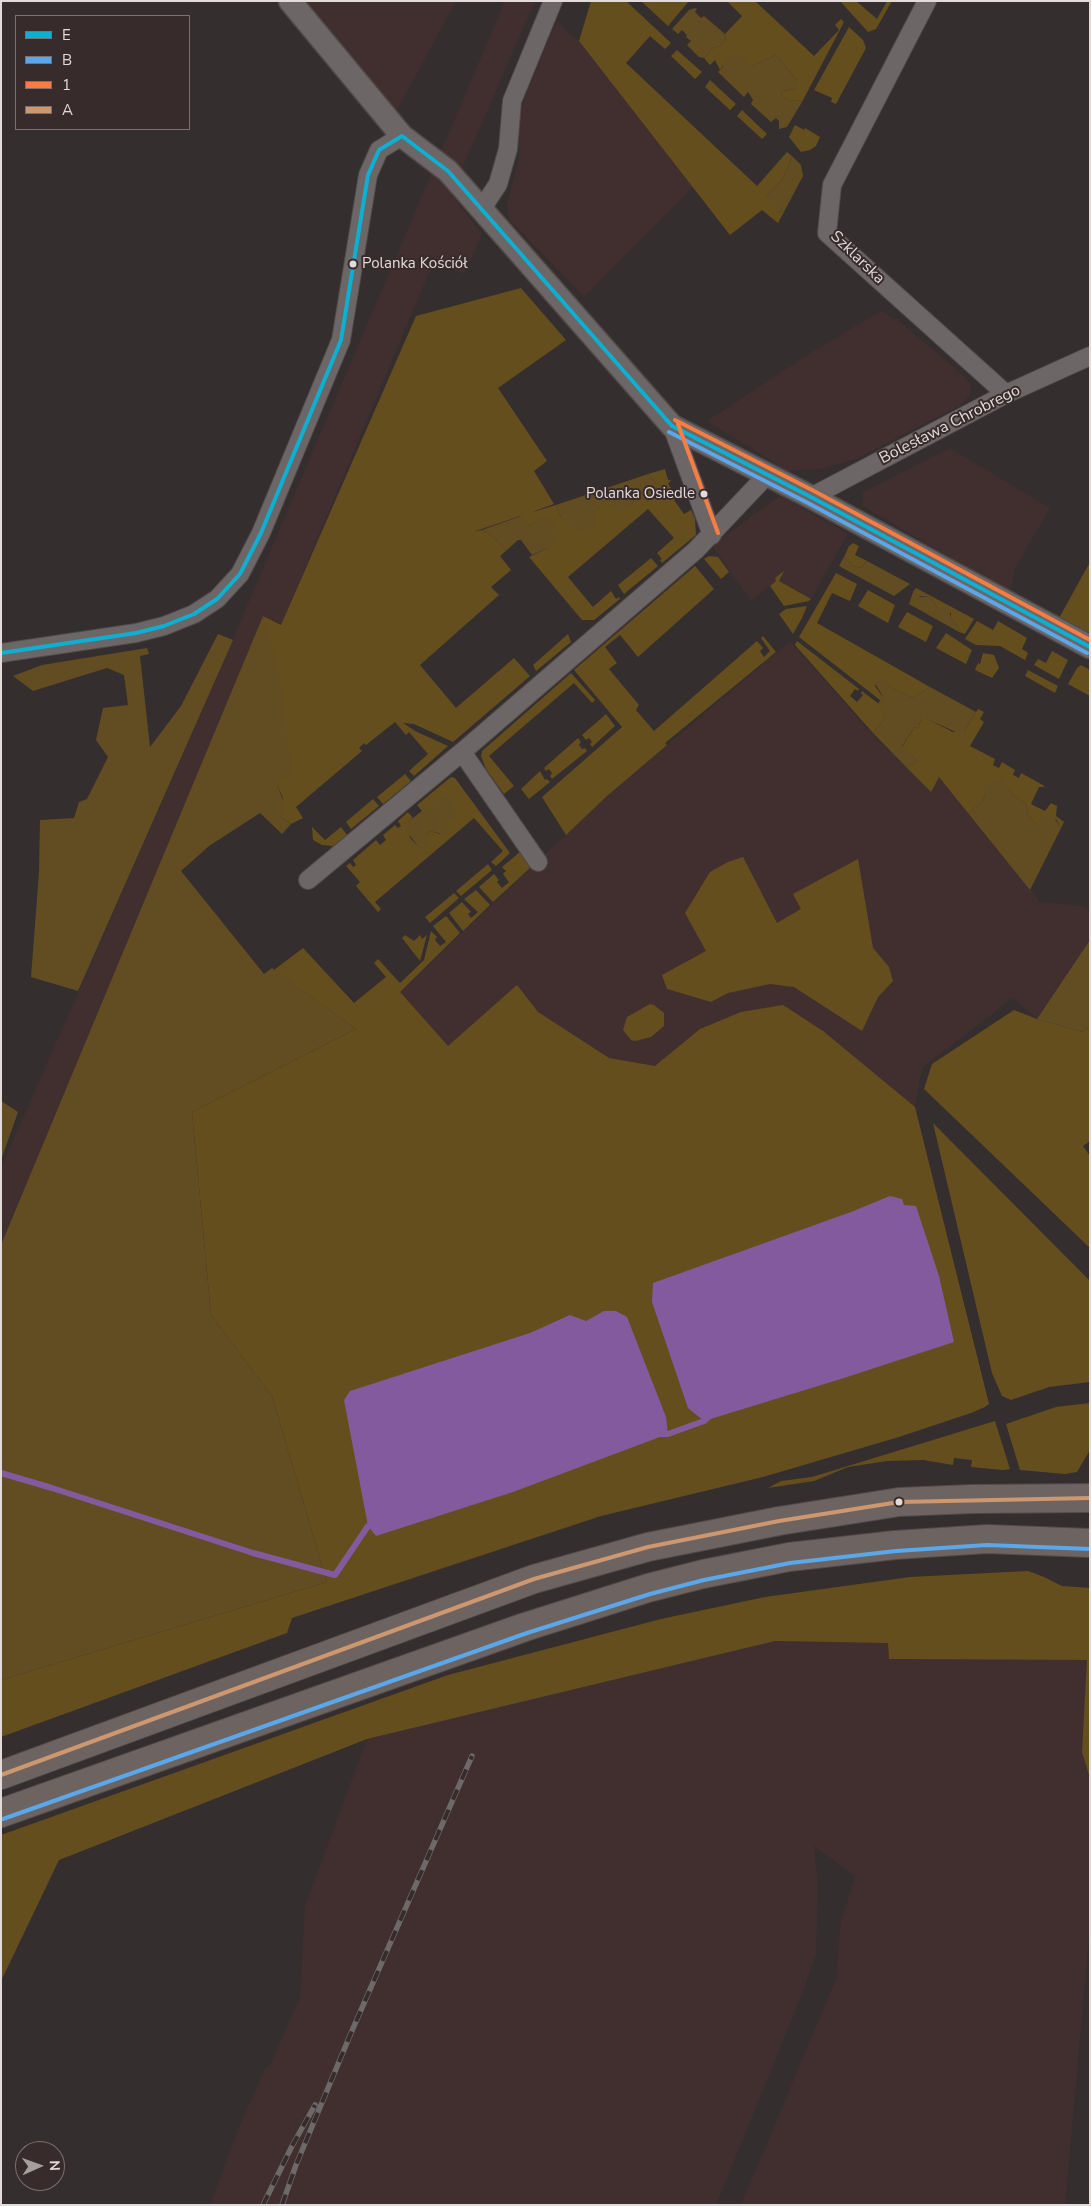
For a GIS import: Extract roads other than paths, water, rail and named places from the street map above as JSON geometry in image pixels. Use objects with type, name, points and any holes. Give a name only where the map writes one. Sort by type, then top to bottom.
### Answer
[{"type":"main road","points":[[1,1775],[534,1579],[648,1547],[779,1521],[899,1502],[1090,1498]]},
{"type":"main road","points":[[1,1813],[525,1627],[629,1594],[694,1577],[789,1557],[895,1544],[987,1539],[1090,1543]]},
{"type":"street","points":[[290,1],[402,136],[448,171],[672,426],[811,497],[1090,647]]},
{"type":"street","points":[[481,210],[498,184],[508,149],[512,101],[553,1]]},
{"type":"street","name":"Szklarska","points":[[927,1],[832,184],[827,233],[1006,394]]},
{"type":"street","points":[[1,653],[136,633],[164,626],[194,614],[217,599],[240,574],[261,533],[341,340],[368,175],[379,150],[402,136]]},
{"type":"street","name":"Bolesława Chrobrego","points":[[811,497],[1006,394],[1090,356]]},
{"type":"street","points":[[672,426],[712,535]]},
{"type":"street","points":[[308,880],[462,752],[712,535],[767,475]]},
{"type":"street","points":[[462,752],[538,862]]},
{"type":"waterway","points":[[659,1434],[668,1434],[704,1421],[710,1416]]},
{"type":"waterway","points":[[1,1473],[253,1553],[335,1575],[368,1526],[375,1522]]},
{"type":"railway","points":[[282,2205],[296,2165],[351,2033],[472,1756]]},
{"type":"railway","points":[[263,2205],[315,2105]]},
{"type":"place","name":"Polanka Kościół","points":[[353,264]]},
{"type":"place","name":"Polanka Osiedle","points":[[704,494]]}]
